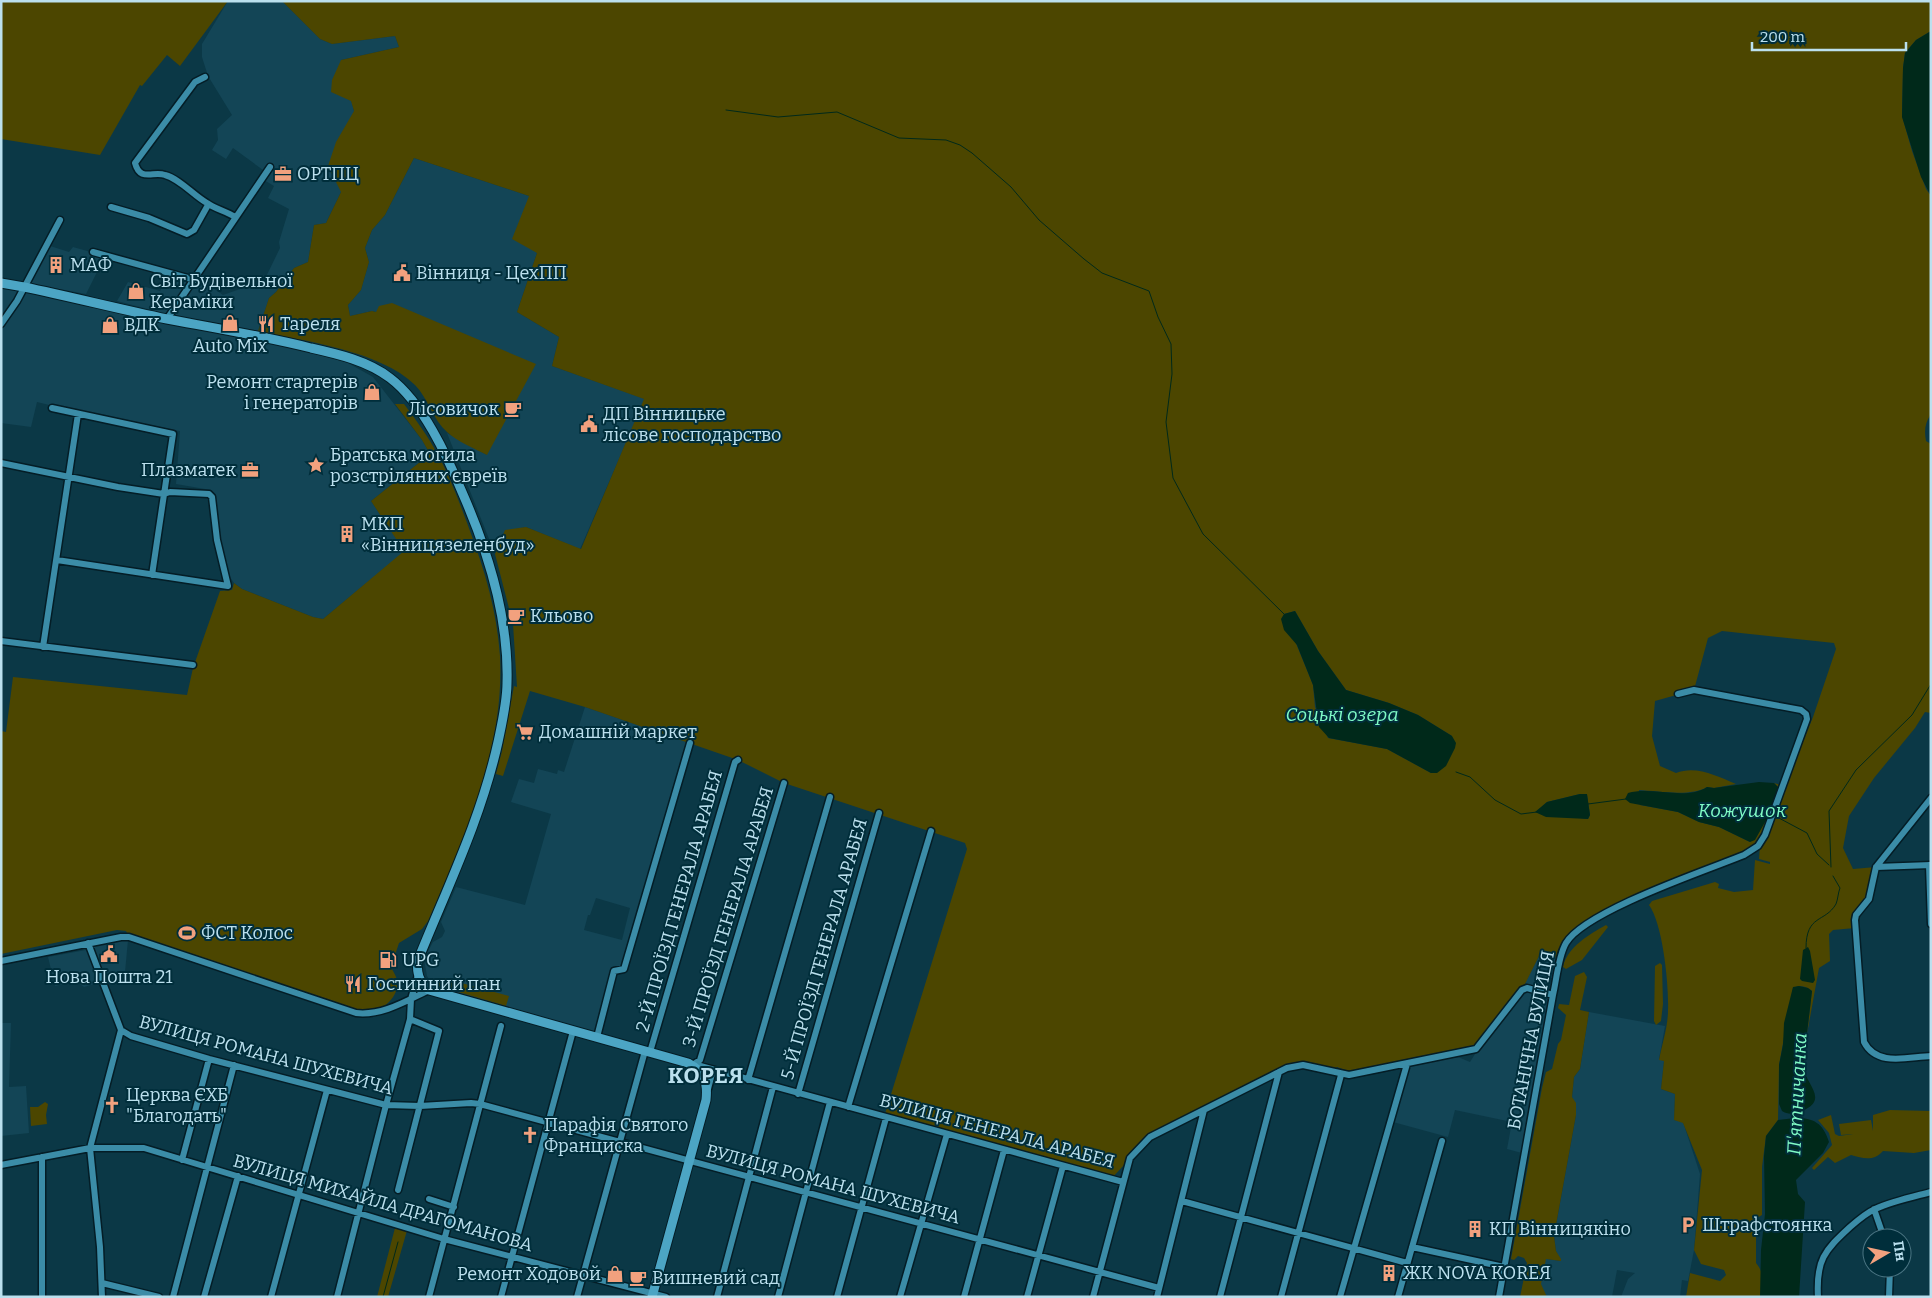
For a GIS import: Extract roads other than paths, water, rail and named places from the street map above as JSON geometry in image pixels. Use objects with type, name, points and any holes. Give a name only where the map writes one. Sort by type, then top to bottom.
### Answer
[{"type":"main road","points":[[1,284],[24,286],[167,319],[266,337],[349,357],[390,378],[422,414],[437,438],[468,506],[492,574],[499,602],[507,655],[507,685],[502,724],[490,774],[460,863],[418,960],[418,975],[424,986],[429,990],[573,1031],[694,1062],[705,1077],[707,1088],[706,1100],[653,1295]]},
{"type":"street","points":[[205,77],[195,82],[135,163],[142,173],[154,176],[164,174],[208,204],[235,216]]},
{"type":"street","points":[[167,319],[270,167]]},
{"type":"street","points":[[111,207],[149,218],[187,234],[194,230],[208,204]]},
{"type":"street","points":[[1,324],[60,220]]},
{"type":"street","points":[[93,252],[195,280]]},
{"type":"street","points":[[52,408],[174,434],[152,575]]},
{"type":"street","points":[[43,647],[78,414]]},
{"type":"street","points":[[1,463],[118,488],[164,494],[170,492],[209,494],[212,497],[217,540],[228,586],[57,560]]},
{"type":"street","points":[[1,641],[194,665]]},
{"type":"street","name":"БОТАНІЧНА ВУЛИЦЯ","points":[[1499,1297],[1553,995],[1566,943],[1574,933],[1614,909],[1737,858],[1758,846],[1766,835],[1807,719],[1806,714],[1801,710],[1694,690],[1678,694]]},
{"type":"street","points":[[597,1037],[614,971],[624,970],[690,743]]},
{"type":"street","name":"2-Й ПРОЇЗД ГЕНЕРАЛА АРАБЕЯ","points":[[577,1297],[619,1142],[735,762],[738,760]]},
{"type":"street","name":"3-Й ПРОЇЗД ГЕНЕРАЛА АРАБЕЯ","points":[[694,1062],[784,783]]},
{"type":"street","points":[[748,1080],[830,797]]},
{"type":"street","points":[[1931,798],[1876,867],[1869,898],[1855,920],[1864,1042],[1868,1050],[1881,1058],[1889,1059],[1931,1056]]},
{"type":"street","name":"5-Й ПРОЇЗД ГЕНЕРАЛА АРАБЕЯ","points":[[798,1094],[879,813]]},
{"type":"street","points":[[848,1107],[931,831]]},
{"type":"street","points":[[1876,867],[1930,865],[1931,924]]},
{"type":"street","points":[[1,961],[121,937],[129,938],[356,1013],[372,1013],[429,990]]},
{"type":"street","points":[[88,943],[121,1030],[90,1148],[100,1248],[102,1297]]},
{"type":"street","points":[[337,1297],[410,1019],[410,999],[418,975]]},
{"type":"street","name":"ВУЛИЦЯ ГЕНЕРАЛА АРАБЕЯ","points":[[694,1062],[713,1070],[798,1094],[1123,1182],[1130,1158],[1150,1137],[1287,1068],[1303,1065],[1349,1075],[1476,1050],[1522,990],[1527,988],[1553,995]]},
{"type":"street","points":[[398,1190],[439,1031],[410,1019]]},
{"type":"street","points":[[429,1297],[501,1026]]},
{"type":"street","name":"ВУЛИЦЯ РОМАНА ШУХЕВИЧА","points":[[121,1030],[131,1036],[208,1059],[386,1105],[480,1104],[1159,1288]]},
{"type":"street","points":[[500,1297],[573,1031]]},
{"type":"street","points":[[182,1160],[208,1059]]},
{"type":"street","points":[[1340,1297],[1407,1064]]},
{"type":"street","points":[[174,1297],[234,1065]]},
{"type":"street","points":[[706,1100],[713,1070]]},
{"type":"street","points":[[1220,1297],[1279,1072]]},
{"type":"street","points":[[1281,1297],[1342,1075]]},
{"type":"street","points":[[717,1297],[773,1087]]},
{"type":"street","points":[[271,1297],[327,1090]]},
{"type":"street","points":[[778,1297],[830,1102]]},
{"type":"street","points":[[1157,1297],[1204,1110]]},
{"type":"street","points":[[837,1297],[886,1118]]},
{"type":"street","points":[[900,1297],[920,1223],[948,1134]]},
{"type":"street","points":[[1398,1297],[1442,1141]]},
{"type":"street","name":"ВУЛИЦЯ МИХАЙЛА ДРАГОМАНОВА","points":[[1,1165],[90,1148],[144,1148],[444,1238],[666,1297]]},
{"type":"street","points":[[964,1297],[1004,1150]]},
{"type":"street","points":[[42,1157],[42,1297]]},
{"type":"street","points":[[1027,1297],[1063,1166]]},
{"type":"street","points":[[204,1297],[238,1176]]},
{"type":"street","points":[[1093,1297],[1123,1182]]},
{"type":"street","points":[[1818,1297],[1820,1268],[1823,1256],[1829,1246],[1862,1217],[1874,1210],[1931,1192]]},
{"type":"street","points":[[429,1199],[454,1207]]},
{"type":"street","points":[[1182,1201],[1408,1263]]},
{"type":"street","points":[[1874,1210],[1880,1228]]},
{"type":"street","points":[[1412,1247],[1504,1267]]},
{"type":"street","points":[[1889,1297],[1890,1278]]},
{"type":"street","points":[[102,1283],[158,1297]]},
{"type":"water","points":[[1931,31],[1931,196],[1921,177],[1902,117],[1905,53],[1916,40]]},
{"type":"water","name":"Соцькі озера","points":[[1295,611],[1318,651],[1346,690],[1389,703],[1418,715],[1452,736],[1456,743],[1455,748],[1446,766],[1437,773],[1431,773],[1387,749],[1329,738],[1319,727],[1313,685],[1297,645],[1284,630],[1281,619],[1284,614]]},
{"type":"water","name":"Кожушок","points":[[1759,782],[1774,783],[1778,787],[1769,815],[1755,840],[1750,842],[1719,827],[1699,822],[1678,812],[1630,803],[1625,799],[1628,793],[1637,791],[1689,793],[1707,787],[1714,788]]},
{"type":"water","points":[[1587,794],[1590,815],[1588,819],[1546,817],[1535,812],[1547,802]]},
{"type":"water","points":[[1808,947],[1815,980],[1813,983],[1800,979],[1803,950]]},
{"type":"water","points":[[1799,986],[1812,991],[1803,1067],[1815,1096],[1814,1102],[1810,1107],[1789,1114],[1782,1111],[1779,1104],[1779,1065],[1783,1045],[1784,1023],[1793,987]]},
{"type":"water","points":[[1807,1119],[1817,1123],[1824,1130],[1829,1142],[1823,1153],[1796,1180],[1798,1194],[1805,1202],[1799,1297],[1760,1297],[1761,1250],[1765,1214],[1764,1156],[1766,1136],[1778,1120]]},
{"type":"waterway","points":[[726,110],[778,117],[837,112],[899,138],[946,140],[960,145],[1011,187],[1039,220],[1102,273],[1149,291],[1158,317],[1171,344],[1172,374],[1166,422],[1173,478],[1203,534],[1285,615]]},
{"type":"waterway","name":"П'ятничанка","points":[[1831,867],[1829,811],[1856,770],[1912,715],[1931,684]]},
{"type":"waterway","points":[[1456,772],[1470,777],[1495,800],[1521,814],[1537,812]]},
{"type":"waterway","points":[[1588,804],[1626,799]]},
{"type":"waterway","points":[[1777,817],[1807,833],[1817,854],[1829,865]]},
{"type":"waterway","name":"П'ятничанка","points":[[1806,948],[1809,929],[1817,920],[1832,910],[1836,904],[1840,888],[1833,876]]},
{"type":"waterway","points":[[383,1297],[398,1242]]},
{"type":"place","name":"ОРТПЦ","points":[[283,174]]},
{"type":"place","name":"МАФ","points":[[56,265]]},
{"type":"place","name":"Вінниця - ЦехПП","points":[[402,273]]},
{"type":"place","name":"Світ Будівельної Кераміки","points":[[136,291]]},
{"type":"place","name":"Auto Mix","points":[[230,323]]},
{"type":"place","name":"Тареля","points":[[266,324]]},
{"type":"place","name":"ВДК","points":[[110,325]]},
{"type":"place","name":"Ремонт стартерів і генераторів","points":[[372,392]]},
{"type":"place","name":"Лісовичок","points":[[513,409]]},
{"type":"place","name":"ДП Вінницьке лісове господарство","points":[[589,424]]},
{"type":"place","name":"Братська могила розстріляних євреїв","points":[[316,465]]},
{"type":"place","name":"Плазматек","points":[[250,470]]},
{"type":"place","name":"МКП «Вінницязеленбуд»","points":[[347,534]]},
{"type":"place","name":"Кльово","points":[[516,616]]},
{"type":"place","name":"Домашній маркет","points":[[525,732]]},
{"type":"place","name":"ФСТ Колос","points":[[187,933]]},
{"type":"place","name":"Нова Пошта 21","points":[[109,954]]},
{"type":"place","name":"UPG","points":[[388,960]]},
{"type":"place","name":"Гостинний пан","points":[[353,984]]},
{"type":"place","name":"Церква ЄХБ \"Благодать\"","points":[[112,1105]]},
{"type":"place","name":"Парафія Святого Франциска","points":[[530,1135]]},
{"type":"place","name":"Штрафстоянка","points":[[1688,1225]]},
{"type":"place","name":"КП Вінницякіно","points":[[1475,1229]]},
{"type":"place","name":"ЖК NOVA KOREЯ","points":[[1389,1273]]},
{"type":"place","name":"Ремонт Ходовой","points":[[615,1274]]},
{"type":"place","name":"Вишневий сад","points":[[638,1278]]},
{"type":"district","name":"КОРЕЯ","points":[[706,1075]]}]
